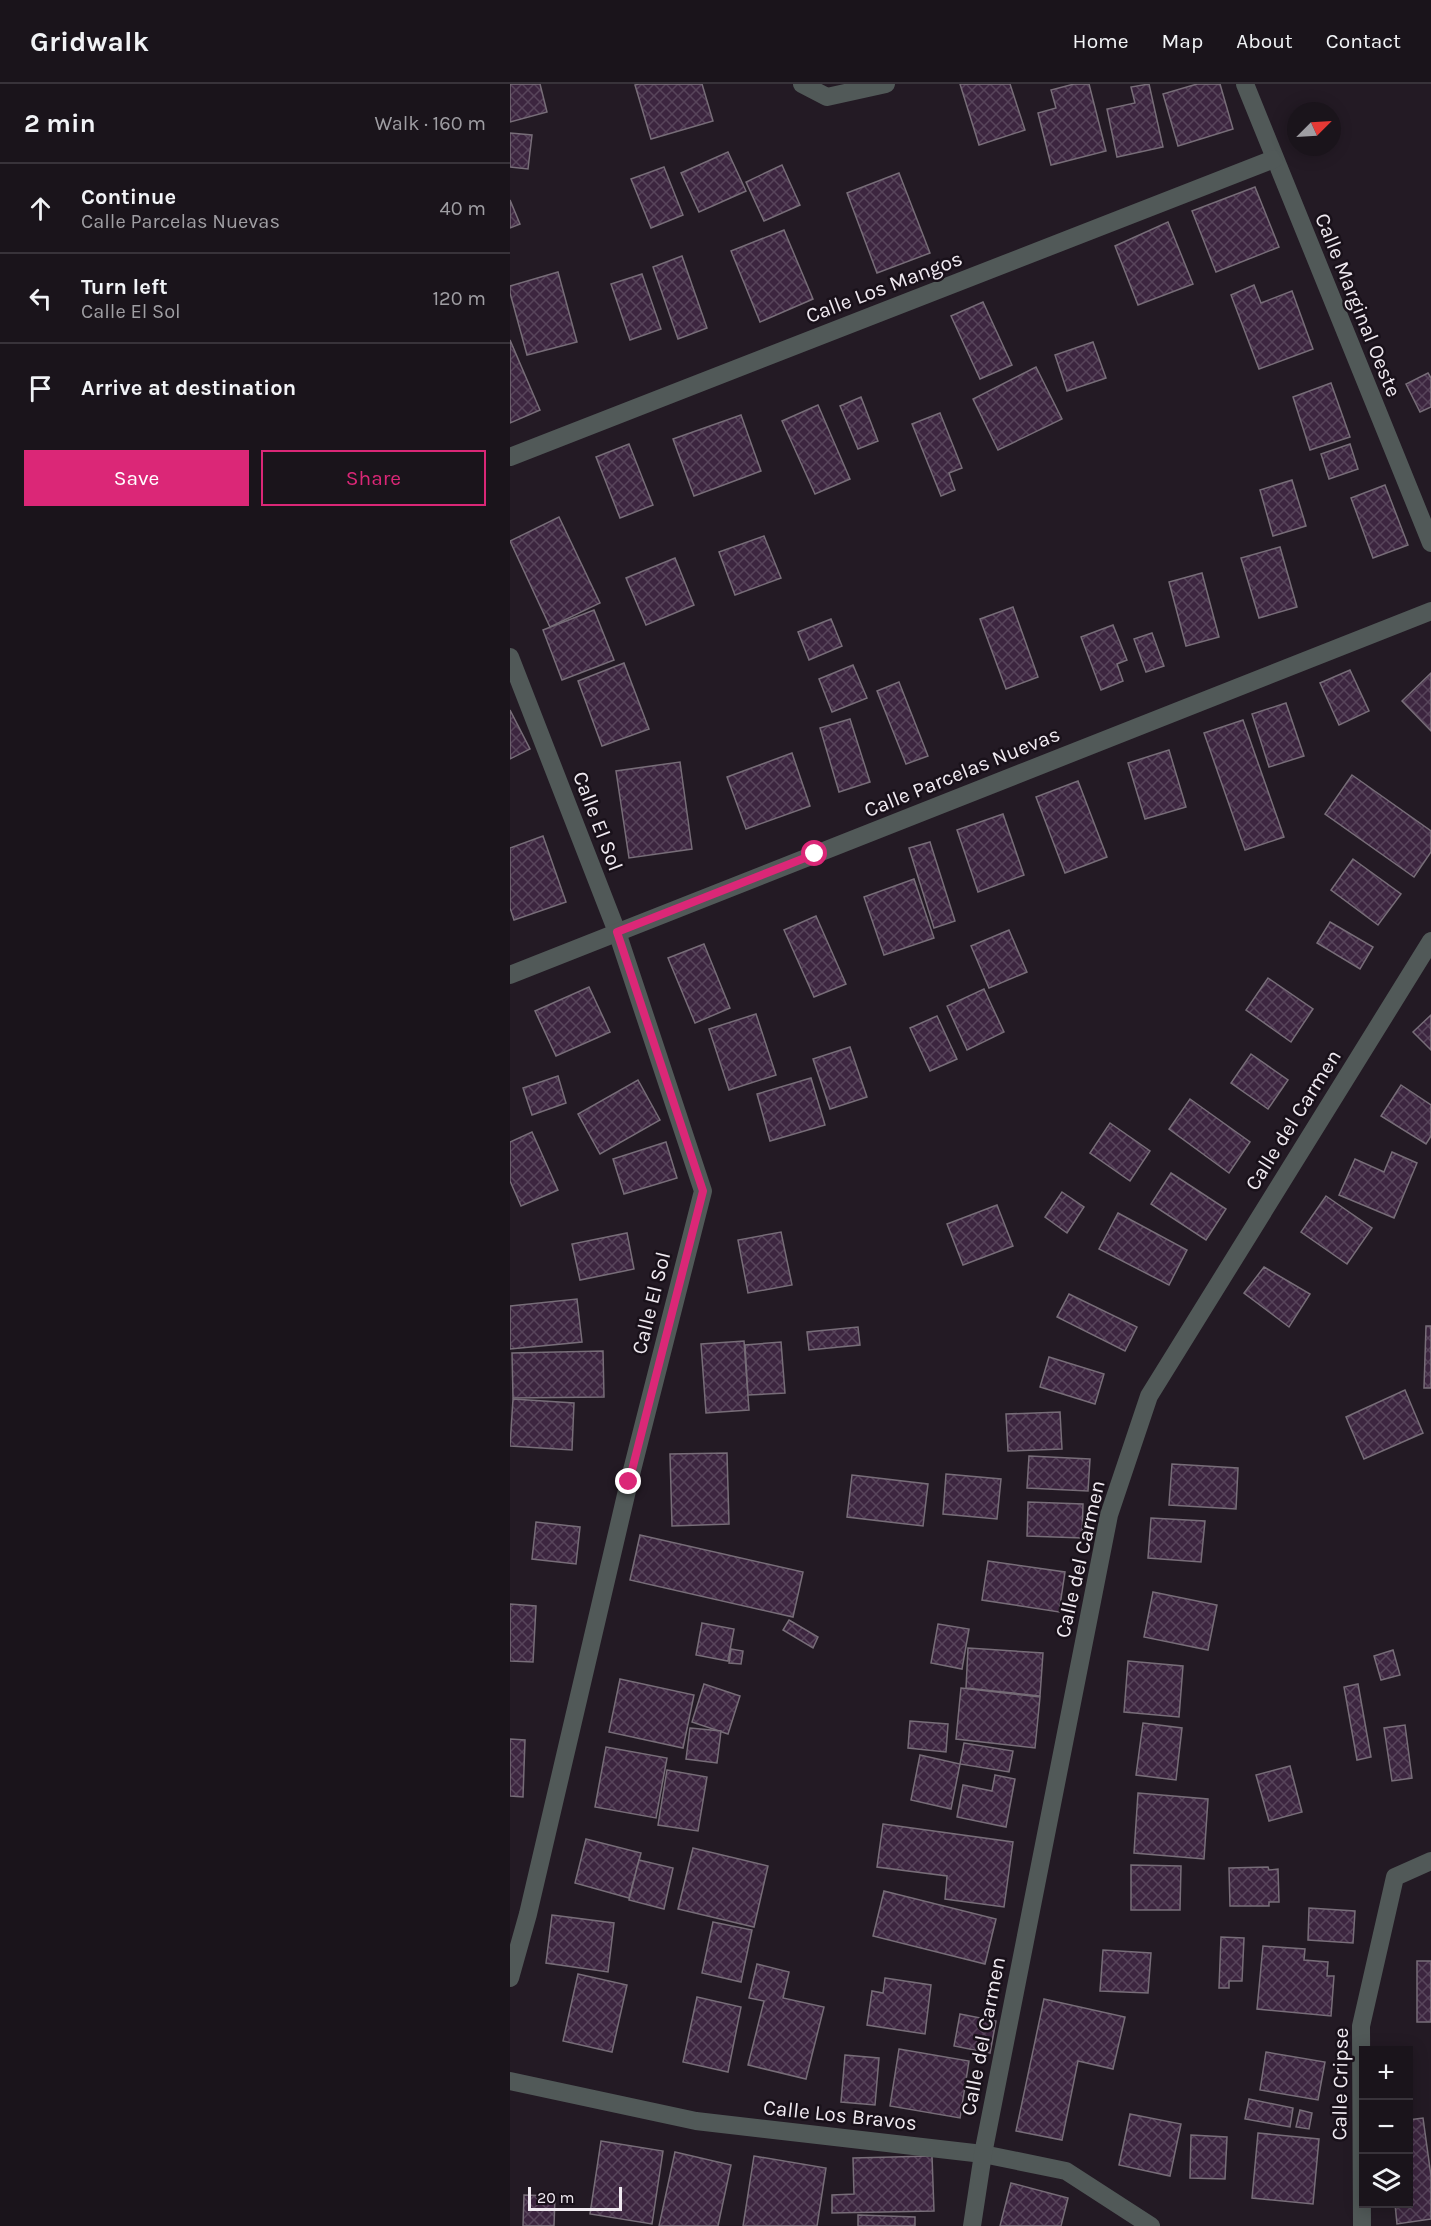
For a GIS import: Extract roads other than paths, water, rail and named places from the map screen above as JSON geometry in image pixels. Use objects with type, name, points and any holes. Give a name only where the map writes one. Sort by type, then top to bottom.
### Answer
[{"type":"street","points":[[802,84],[827,96],[886,84]]},
{"type":"street","name":"Calle Marginal Oeste","points":[[1245,84],[1431,543]]},
{"type":"street","name":"Calle Los Mangos","points":[[510,457],[1274,159]]},
{"type":"street","name":"Calle Parcelas Nuevas","points":[[510,975],[1431,611]]},
{"type":"street","name":"Calle El Sol","points":[[510,657],[617,932],[703,1191],[629,1482],[528,1914],[510,1978]]},
{"type":"street","name":"Calle del Carmen","points":[[972,2226],[983,2154],[1109,1515],[1149,1396],[1431,940]]},
{"type":"street","name":"Calle Cripse","points":[[1362,2226],[1362,2026],[1395,1877],[1431,1861]]},
{"type":"street","name":"Calle Los Bravos","points":[[510,2080],[696,2121],[983,2154],[1066,2171],[1150,2226]]}]
